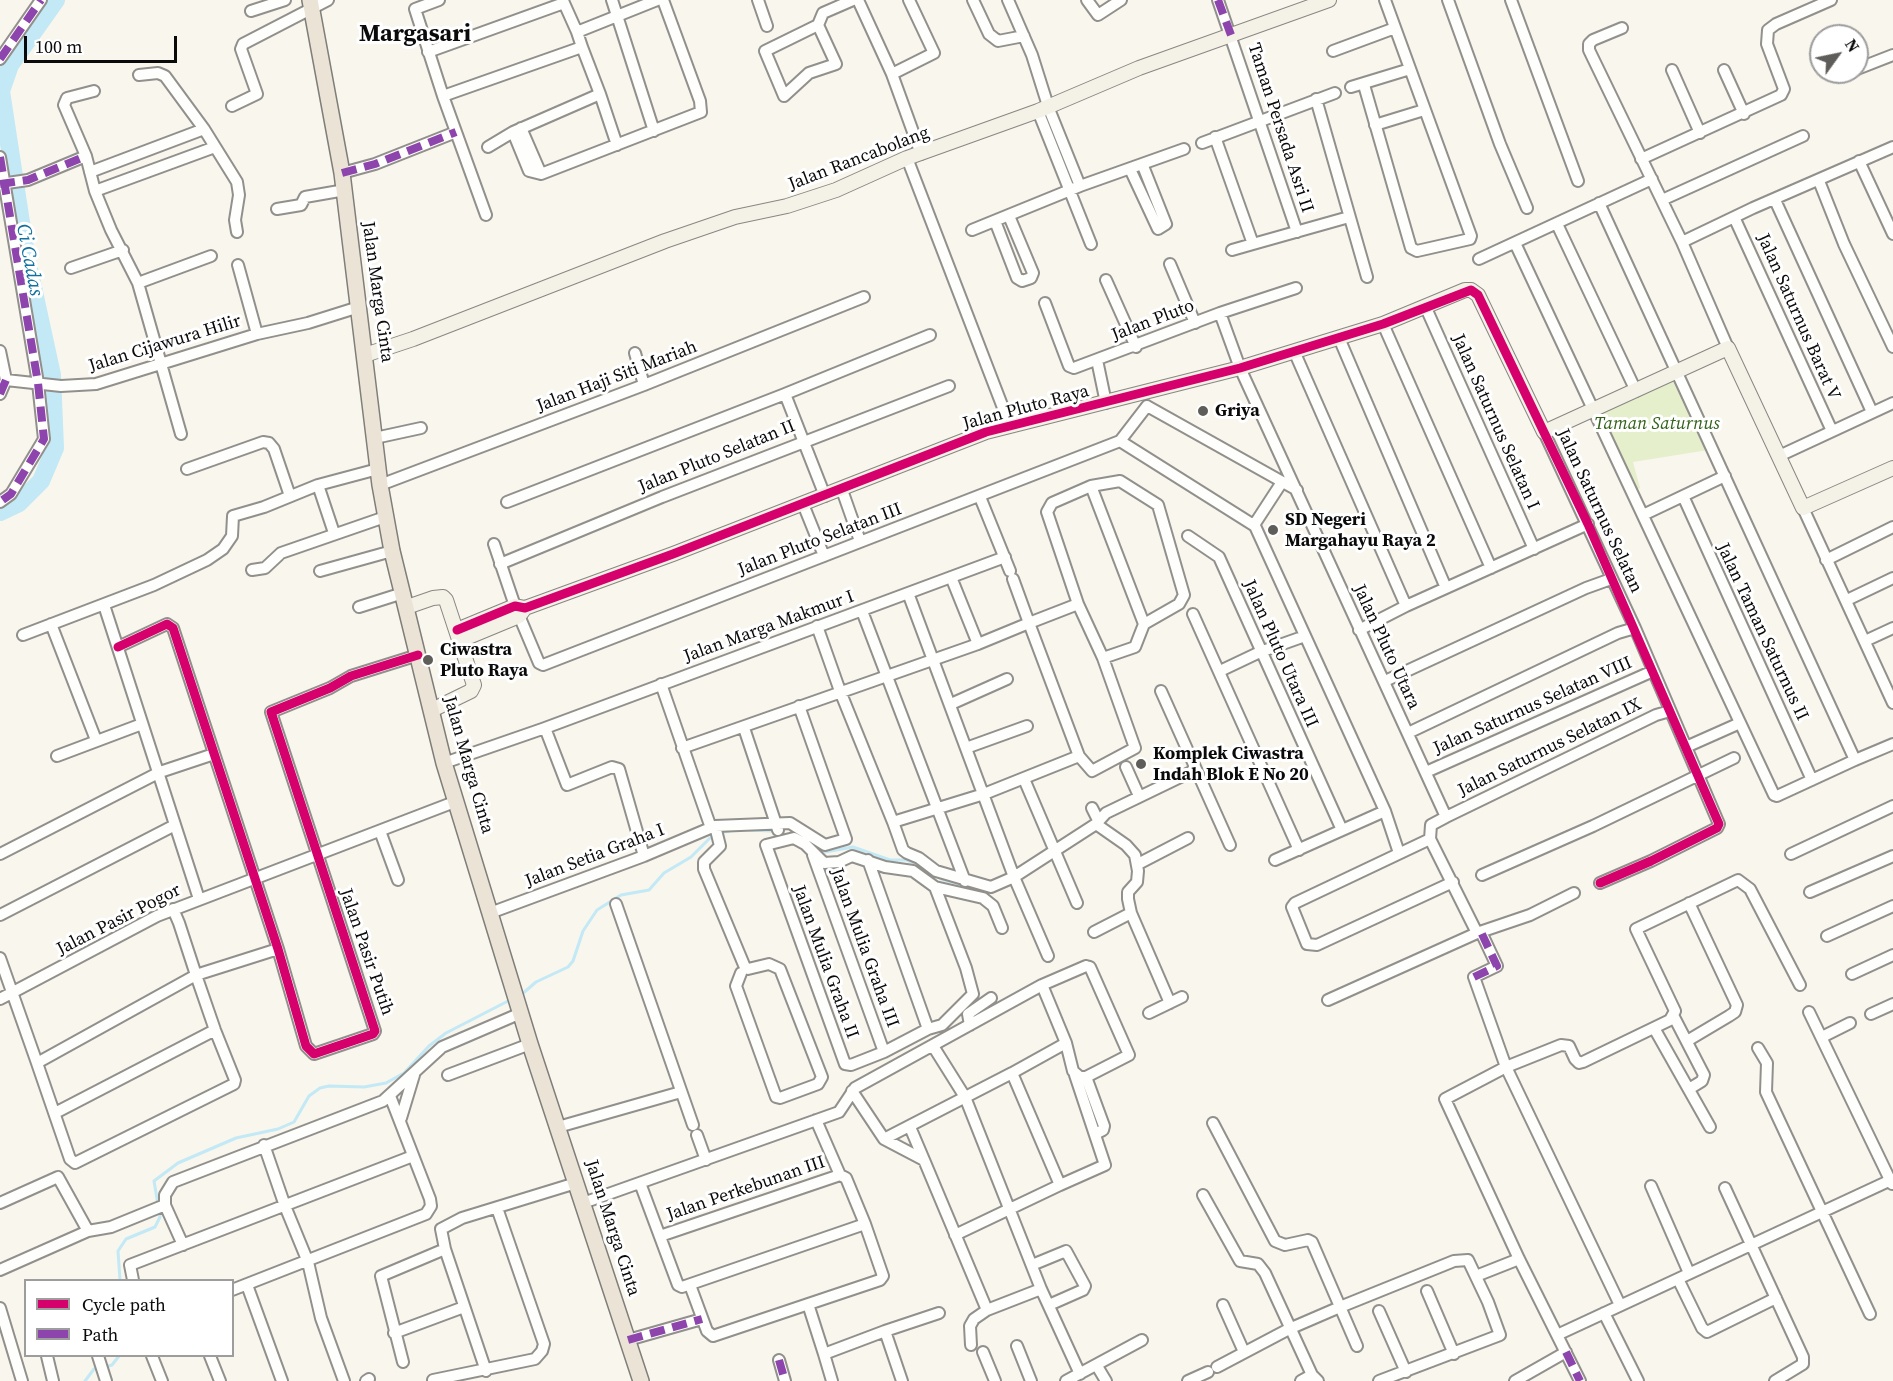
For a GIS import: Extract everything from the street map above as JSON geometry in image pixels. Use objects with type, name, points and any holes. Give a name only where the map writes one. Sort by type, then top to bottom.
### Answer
[{"type":"main road","name":"Jalan Marga Cinta","points":[[311,4],[345,190],[380,485],[392,551],[444,763],[458,801],[530,1044],[641,1381]]},
{"type":"street","points":[[0,59],[41,0]]},
{"type":"street","points":[[251,11],[285,0]]},
{"type":"street","points":[[232,106],[257,94],[241,49],[243,44],[311,4],[327,0]]},
{"type":"street","points":[[439,0],[414,5],[443,96],[486,214]]},
{"type":"street","points":[[612,0],[654,131]]},
{"type":"street","points":[[577,32],[657,0]]},
{"type":"street","points":[[517,130],[541,174],[698,113],[701,109],[663,0]]},
{"type":"street","points":[[758,0],[767,26]]},
{"type":"street","points":[[818,25],[836,64],[809,73],[786,96],[781,95],[764,52],[818,25],[823,13],[853,0]]},
{"type":"street","points":[[858,0],[892,74],[1010,426]]},
{"type":"street","points":[[892,74],[933,55],[933,49],[909,0]]},
{"type":"street","points":[[973,0],[989,34],[998,40],[1025,39]]},
{"type":"street","points":[[1008,0],[1032,55],[1043,109],[1069,192],[1091,244]]},
{"type":"street","points":[[1087,0],[1096,15],[1121,0]]},
{"type":"street","name":"Taman Persada Asri II","points":[[1218,0],[1297,232]]},
{"type":"street","name":"Jalan Rancabolang","points":[[367,364],[413,339],[665,241],[735,217],[787,206],[836,190],[1043,109],[1141,67],[1329,0]]},
{"type":"street","points":[[1364,85],[1411,248],[1417,251],[1470,239],[1471,236],[1385,0]]},
{"type":"street","points":[[1448,0],[1500,144],[1527,208]]},
{"type":"street","points":[[1511,0],[1578,181]]},
{"type":"street","points":[[1641,159],[1744,114],[1783,93],[1766,36],[1768,30],[1776,24],[1831,0]]},
{"type":"street","points":[[428,52],[563,1],[577,32],[617,145]]},
{"type":"street","points":[[1333,51],[1395,28]]},
{"type":"street","points":[[1622,28],[1593,40],[1589,44],[1589,50],[1682,242],[1728,348],[1826,560],[1865,641],[1889,683],[1893,703]]},
{"type":"street","points":[[443,96],[582,47]]},
{"type":"street","points":[[1869,64],[1893,55]]},
{"type":"street","points":[[1351,87],[1364,85],[1410,69]]},
{"type":"street","points":[[1672,70],[1700,133]]},
{"type":"street","points":[[1725,70],[1744,114]]},
{"type":"street","points":[[139,75],[158,73],[165,76],[204,129],[237,182],[239,195],[235,215],[237,232]]},
{"type":"street","points":[[94,91],[68,98],[64,105],[86,156],[95,191],[138,283],[181,434]]},
{"type":"street","points":[[1202,143],[1258,120],[1335,93]]},
{"type":"street","points":[[488,147],[517,130],[600,94]]},
{"type":"street","points":[[1316,99],[1367,277]]},
{"type":"street","points":[[1043,109],[1080,186]]},
{"type":"street","points":[[1375,125],[1424,110]]},
{"type":"street","points":[[90,172],[204,129]]},
{"type":"street","points":[[342,173],[375,164],[456,132]]},
{"type":"street","points":[[1662,200],[1803,136]]},
{"type":"street","points":[[1215,137],[1252,244]]},
{"type":"street","points":[[95,191],[215,147]]},
{"type":"street","points":[[1682,242],[1893,147]]},
{"type":"street","points":[[972,230],[1080,186],[1143,166],[1184,149]]},
{"type":"street","points":[[4,183],[23,181],[86,156]]},
{"type":"street","points":[[0,157],[40,384],[44,439],[11,494],[0,502]]},
{"type":"street","points":[[1859,161],[1893,234]]},
{"type":"street","points":[[1130,169],[1155,228],[1162,228],[1166,221],[1143,166]]},
{"type":"street","points":[[1479,259],[1652,179]]},
{"type":"street","points":[[1819,181],[1844,244],[1893,347]]},
{"type":"street","points":[[277,209],[302,206],[305,196],[345,190]]},
{"type":"street","points":[[1775,200],[1872,412]]},
{"type":"street","points":[[1599,203],[1855,760]]},
{"type":"street","points":[[995,222],[1017,278],[1022,281],[1031,278],[1033,273],[1009,216]]},
{"type":"street","points":[[1232,250],[1349,217]]},
{"type":"street","name":"Jalan Saturnus Barat V","points":[[1734,217],[1832,431]]},
{"type":"street","points":[[1557,224],[1636,391]]},
{"type":"street","points":[[1515,243],[1774,795],[1777,796],[1893,744]]},
{"type":"street","points":[[71,268],[123,250]]},
{"type":"street","points":[[138,283],[211,256]]},
{"type":"street","points":[[1170,264],[1194,323]]},
{"type":"street","points":[[238,265],[257,334]]},
{"type":"street","points":[[1106,280],[1136,347]]},
{"type":"street","name":"Jalan Pluto","points":[[1045,303],[1069,366],[1074,368],[1136,347],[1220,313],[1296,288]]},
{"type":"street","name":"Jalan Pluto Raya","points":[[459,635],[519,610],[842,490],[986,432],[1240,368],[1383,324],[1465,290],[1475,292]]},
{"type":"street","name":"Jalan Saturnus Selatan","points":[[1475,292],[1588,524],[1699,774],[1719,826],[1600,883]]},
{"type":"street","name":"Jalan Haji Siti Mariah","points":[[380,485],[644,385],[864,297]]},
{"type":"street","name":"Jalan Cijawura Hilir","points":[[6,380],[61,386],[108,381],[257,334],[303,325],[357,298]]},
{"type":"street","name":"Jalan Saturnus Selatan I","points":[[1425,308],[1534,549]]},
{"type":"street","name":"Jalan Pluto","points":[[1220,313],[1240,368]]},
{"type":"street","points":[[1383,324],[1491,568]]},
{"type":"street","points":[[507,502],[930,335]]},
{"type":"street","points":[[1339,338],[1446,588]]},
{"type":"street","points":[[1544,432],[1728,348]]},
{"type":"street","points":[[0,351],[6,380],[0,394]]},
{"type":"street","points":[[1294,351],[1406,606]]},
{"type":"street","points":[[635,353],[644,385]]},
{"type":"street","points":[[1097,360],[1106,403]]},
{"type":"street","name":"Jalan Pluto Utara","points":[[1240,368],[1446,817]]},
{"type":"street","name":"Jalan Pluto Selatan II","points":[[500,564],[802,441],[949,386]]},
{"type":"street","points":[[1143,392],[1149,407],[1297,491]]},
{"type":"street","points":[[785,394],[825,496]]},
{"type":"street","points":[[1779,456],[1893,403]]},
{"type":"street","points":[[1149,407],[1120,441],[1254,525],[1385,811],[1400,853]]},
{"type":"street","points":[[375,438],[421,428]]},
{"type":"street","name":"Jalan Pluto Selatan III","points":[[519,610],[539,663],[543,665],[1120,441]]},
{"type":"street","points":[[187,469],[263,442],[270,443],[290,496]]},
{"type":"street","points":[[1803,508],[1893,468]]},
{"type":"street","points":[[24,635],[104,605],[207,560],[223,549],[232,536],[232,517],[318,485],[378,469]]},
{"type":"street","points":[[1643,515],[1725,476]]},
{"type":"street","points":[[980,497],[1080,756],[1092,771],[1135,748],[1103,658],[1078,604],[1047,512],[1052,503],[1091,486],[1120,482],[1158,505],[1184,595],[1179,604],[1144,624],[1135,647],[1103,658]]},
{"type":"street","points":[[1254,525],[1282,482]]},
{"type":"street","points":[[318,485],[334,533]]},
{"type":"street","points":[[1091,486],[1144,624]]},
{"type":"street","points":[[842,490],[860,542]]},
{"type":"street","name":"Jalan Taman Saturnus II","points":[[1683,496],[1812,780]]},
{"type":"street","points":[[803,504],[824,556]]},
{"type":"street","points":[[252,570],[265,568],[281,553],[385,517]]},
{"type":"street","points":[[1359,630],[1406,606],[1588,524]]},
{"type":"street","points":[[1826,560],[1893,527]]},
{"type":"street","name":"Jalan Pluto Utara III","points":[[1188,536],[1218,556],[1342,830]]},
{"type":"street","points":[[494,544],[519,610]]},
{"type":"street","points":[[321,571],[392,551]]},
{"type":"street","name":"Jalan Marga Makmur I","points":[[444,763],[545,728],[1005,557]]},
{"type":"street","points":[[951,578],[978,644]]},
{"type":"street","points":[[1847,600],[1893,578]]},
{"type":"street","points":[[1385,681],[1586,588],[1611,579]]},
{"type":"street","points":[[908,593],[935,659],[1014,877],[1048,956]]},
{"type":"street","points":[[359,607],[443,597],[459,635],[474,687],[432,710]]},
{"type":"street","points":[[682,748],[978,644],[1078,604]]},
{"type":"street","points":[[104,605],[199,898]]},
{"type":"street","points":[[862,611],[889,676],[965,881]]},
{"type":"street","points":[[1193,614],[1299,850]]},
{"type":"street","points":[[51,624],[96,740]]},
{"type":"street","points":[[38,1063],[196,975],[278,949],[172,626],[167,624],[118,647]]},
{"type":"street","points":[[817,626],[840,692],[903,850],[919,858],[936,872],[991,887],[1014,877],[1054,852],[1107,813],[1195,770]]},
{"type":"street","points":[[1408,733],[1618,633],[1635,628]]},
{"type":"street","points":[[1865,641],[1893,628]]},
{"type":"street","points":[[1220,671],[1260,652],[1305,636]]},
{"type":"street","points":[[316,855],[271,712],[330,688],[351,676],[418,655]]},
{"type":"street","name":"Jalan Saturnus Selatan VIII","points":[[1426,772],[1653,671]]},
{"type":"street","points":[[951,704],[1007,679]]},
{"type":"street","points":[[662,684],[682,748],[720,846],[704,862],[704,869],[744,969],[736,986],[776,1096],[780,1098],[818,1084],[822,1077],[780,969],[769,964],[744,969]]},
{"type":"street","points":[[1161,691],[1230,845]]},
{"type":"street","points":[[777,823],[790,823],[825,845],[846,839],[799,706]]},
{"type":"street","name":"Jalan Saturnus Selatan IX","points":[[1446,817],[1656,715],[1670,711]]},
{"type":"street","points":[[1686,747],[1740,723]]},
{"type":"street","points":[[57,756],[142,724]]},
{"type":"street","points":[[966,748],[1027,726]]},
{"type":"street","points":[[545,728],[567,785],[612,767],[619,769],[644,856]]},
{"type":"street","points":[[744,728],[777,823],[780,840],[794,838],[805,844],[813,855],[828,863],[852,856],[913,871],[935,887],[984,898],[993,906],[1002,928]]},
{"type":"street","points":[[0,854],[160,772],[214,754]]},
{"type":"street","points":[[893,822],[984,794],[1080,756]]},
{"type":"street","points":[[1482,874],[1593,826],[1734,759]]},
{"type":"street","points":[[1126,767],[1140,796]]},
{"type":"street","points":[[1024,779],[1077,903]]},
{"type":"street","name":"Jalan Pasir Pogor","points":[[0,999],[173,909],[458,801]]},
{"type":"street","points":[[1791,854],[1893,806]]},
{"type":"street","points":[[1092,808],[1097,822],[1126,844],[1135,855],[1138,864],[1137,882],[1127,895],[1131,913],[1170,1003]]},
{"type":"street","points":[[1275,860],[1385,811]]},
{"type":"street","points":[[1446,817],[1431,825],[1430,839],[1497,966],[1474,977],[1506,1067],[1620,1305]]},
{"type":"street","name":"Jalan Setia Graha I","points":[[490,913],[644,856],[713,827],[777,823]]},
{"type":"street","points":[[0,915],[175,825]]},
{"type":"street","points":[[380,831],[398,880]]},
{"type":"street","points":[[1138,864],[1188,838]]},
{"type":"street","points":[[1430,839],[1293,905],[1307,944],[1313,946],[1453,882]]},
{"type":"street","name":"Jalan Mulia Graha II","points":[[780,840],[766,846],[843,1061],[848,1065],[884,1052]]},
{"type":"street","name":"Jalan Pasir Putih","points":[[278,949],[306,1046],[314,1054],[373,1034],[375,1031],[316,855]]},
{"type":"street","name":"Jalan Mulia Graha III","points":[[813,855],[884,1052]]},
{"type":"street","points":[[1810,892],[1893,856]]},
{"type":"street","points":[[868,860],[928,1029]]},
{"type":"street","points":[[1689,1089],[1702,1081],[1704,1075],[1674,1017],[1675,1011],[1636,929],[1738,880],[1743,882],[1800,985]]},
{"type":"street","points":[[884,1052],[928,1029],[944,1024],[974,991],[935,887]]},
{"type":"street","points":[[1329,1000],[1479,932],[1530,915],[1574,893]]},
{"type":"street","points":[[1687,1041],[1735,1012],[1737,1005],[1689,903]]},
{"type":"street","points":[[616,904],[706,1160]]},
{"type":"street","points":[[1827,936],[1893,906]]},
{"type":"street","points":[[0,958],[70,1159],[78,1163],[232,1086],[235,1080],[173,909]]},
{"type":"street","points":[[1094,932],[1131,913]]},
{"type":"street","points":[[1852,974],[1893,955]]},
{"type":"street","points":[[583,1203],[842,1110],[852,1091],[1042,985],[1086,966],[1090,968],[1129,1055],[1081,1076]]},
{"type":"street","points":[[956,1235],[1105,1165],[1095,1134],[1103,1130],[1104,1126],[1042,985]]},
{"type":"street","points":[[1149,1013],[1182,997]]},
{"type":"street","points":[[970,1025],[968,1014],[991,998]]},
{"type":"street","points":[[183,1245],[164,1206],[165,1195],[173,1182],[390,1096],[442,1047],[518,1003]]},
{"type":"street","points":[[1870,1014],[1893,1004]]},
{"type":"street","points":[[1557,1335],[1751,1243],[1892,1181],[1809,1012]]},
{"type":"street","points":[[1580,1381],[1444,1101],[1452,1094],[1506,1067],[1565,1044],[1579,1063],[1674,1017]]},
{"type":"street","points":[[1822,1037],[1850,1023]]},
{"type":"street","points":[[1654,1028],[1710,1126]]},
{"type":"street","points":[[55,1113],[215,1030]]},
{"type":"street","points":[[884,1139],[1066,1043]]},
{"type":"street","points":[[448,1076],[530,1044]]},
{"type":"street","points":[[933,1046],[965,1097],[1009,1211],[1080,1374]]},
{"type":"street","points":[[1758,1048],[1767,1064],[1766,1092],[1870,1314]]},
{"type":"street","points":[[1012,1073],[1060,1185]]},
{"type":"street","points":[[400,1118],[414,1075]]},
{"type":"street","points":[[852,1091],[884,1139],[924,1160]]},
{"type":"street","points":[[558,1127],[681,1092]]},
{"type":"street","points":[[234,1289],[308,1263],[426,1214],[431,1206],[430,1198],[390,1096]]},
{"type":"street","name":"Jalan Perkebunan III","points":[[640,1183],[660,1236],[840,1175],[816,1120]]},
{"type":"street","points":[[1214,1124],[1275,1241],[1285,1245],[1311,1240],[1357,1346]]},
{"type":"street","points":[[910,1126],[987,1310]]},
{"type":"street","points":[[264,1145],[308,1263],[318,1294],[321,1318],[344,1381]]},
{"type":"street","points":[[133,1279],[130,1265],[413,1156]]},
{"type":"street","points":[[690,1285],[702,1318],[712,1336],[882,1278],[865,1224],[846,1178],[840,1175]]},
{"type":"street","points":[[1,1201],[58,1177],[88,1231]]},
{"type":"street","points":[[486,1371],[445,1249],[441,1228],[462,1218],[576,1183]]},
{"type":"street","points":[[1651,1186],[1689,1274]]},
{"type":"street","points":[[1725,1188],[1803,1357],[1803,1364],[1775,1381]]},
{"type":"street","points":[[1203,1195],[1240,1261],[1258,1264],[1265,1273],[1289,1329],[1315,1378],[1301,1381]]},
{"type":"street","points":[[0,1270],[88,1231],[111,1227],[164,1206]]},
{"type":"street","points":[[433,1380],[486,1371],[535,1359],[542,1351],[544,1344],[497,1208]]},
{"type":"street","points":[[660,1236],[678,1285],[690,1285],[865,1224]]},
{"type":"street","points":[[403,1362],[381,1276],[445,1249]]},
{"type":"street","points":[[1032,1265],[1066,1251],[1085,1286],[1083,1290],[1049,1305]]},
{"type":"street","points":[[1188,1381],[1289,1329],[1454,1261],[1467,1259],[1500,1329],[1500,1335],[1378,1381]]},
{"type":"street","points":[[1476,1276],[1519,1259]]},
{"type":"street","points":[[1678,1279],[1702,1328],[1707,1332],[1776,1298]]},
{"type":"street","points":[[247,1285],[282,1381]]},
{"type":"street","points":[[971,1345],[970,1326],[974,1319],[987,1310],[1041,1288]]},
{"type":"street","points":[[1427,1291],[1454,1354]]},
{"type":"street","points":[[808,1305],[832,1381]]},
{"type":"street","points":[[1223,1305],[1244,1352]]},
{"type":"street","points":[[394,1333],[464,1307]]},
{"type":"street","points":[[0,1308],[22,1381]]},
{"type":"street","points":[[1379,1311],[1406,1372]]},
{"type":"street","points":[[824,1354],[939,1313]]},
{"type":"street","points":[[1604,1313],[1638,1381]]},
{"type":"street","points":[[628,1340],[702,1318]]},
{"type":"street","points":[[885,1331],[902,1381]]},
{"type":"street","points":[[1066,1381],[1142,1340]]},
{"type":"street","points":[[1017,1346],[1031,1381]]},
{"type":"street","points":[[983,1352],[994,1381]]},
{"type":"street","points":[[1515,1381],[1566,1352]]},
{"type":"street","points":[[47,1357],[53,1381]]},
{"type":"street","points":[[152,1357],[162,1381]]},
{"type":"street","points":[[210,1357],[220,1381]]},
{"type":"street","points":[[779,1360],[785,1381]]},
{"type":"street","points":[[99,1361],[106,1381]]},
{"type":"street","points":[[1097,1366],[1106,1381]]},
{"type":"green space","name":"Taman Saturnus","points":[[1675,378],[1708,450],[1633,462],[1640,488],[1635,491],[1599,413]]},
{"type":"waterway","name":"Ci Cadas","points":[[0,512],[19,503],[41,481],[55,448],[52,375],[26,255],[1,91],[10,65],[56,0]]},
{"type":"waterway","points":[[724,832],[734,830]]},
{"type":"waterway","points":[[749,830],[771,831]]},
{"type":"waterway","points":[[521,995],[536,982],[568,967],[573,961],[583,931],[597,910],[621,895],[649,890],[664,873],[691,857],[710,838]]},
{"type":"waterway","points":[[814,846],[825,852],[853,847],[890,860],[906,860],[920,865],[941,879],[989,893]]},
{"type":"waterway","points":[[120,1279],[118,1251],[126,1239],[155,1227],[160,1217],[154,1181],[178,1163],[236,1138],[278,1129],[294,1122],[309,1096],[320,1088],[364,1087],[386,1083],[404,1073],[429,1046],[446,1033],[510,1000]]},
{"type":"waterway","points":[[105,1367],[112,1365],[118,1357]]},
{"type":"waterway","points":[[85,1381],[94,1369],[98,1368]]},
{"type":"marked path","points":[[0,59],[41,0]]},
{"type":"marked path","points":[[1218,0],[1231,35]]},
{"type":"marked path","points":[[342,173],[375,164],[456,132]]},
{"type":"marked path","points":[[0,184],[28,180],[86,156]]},
{"type":"marked path","points":[[0,157],[38,383],[44,439],[11,494],[0,502]]},
{"type":"marked path","points":[[0,394],[6,380]]},
{"type":"marked path","points":[[1474,977],[1497,966],[1481,932]]},
{"type":"marked path","points":[[628,1340],[702,1319]]},
{"type":"marked path","points":[[1566,1352],[1580,1381]]},
{"type":"marked path","points":[[779,1360],[785,1381]]},
{"type":"cycle path","points":[[457,630],[515,606],[525,608],[673,554],[986,432],[1240,368],[1383,324],[1471,290],[1478,295],[1588,524],[1719,824],[1717,828],[1651,861],[1600,883]]},
{"type":"cycle path","points":[[118,647],[167,624],[173,628],[278,949],[306,1046],[314,1054],[373,1034],[375,1031],[271,712],[330,688],[351,676],[418,655]]},
{"type":"place","name":"Griya","points":[[1203,411]]},
{"type":"place","name":"SD Negeri Margahayu Raya 2","points":[[1273,530]]},
{"type":"place","name":"Ciwastra Pluto Raya","points":[[428,660]]},
{"type":"place","name":"Komplek Ciwastra Indah Blok E No 20","points":[[1141,764]]},
{"type":"district","name":"Margasari","points":[[415,35]]}]
